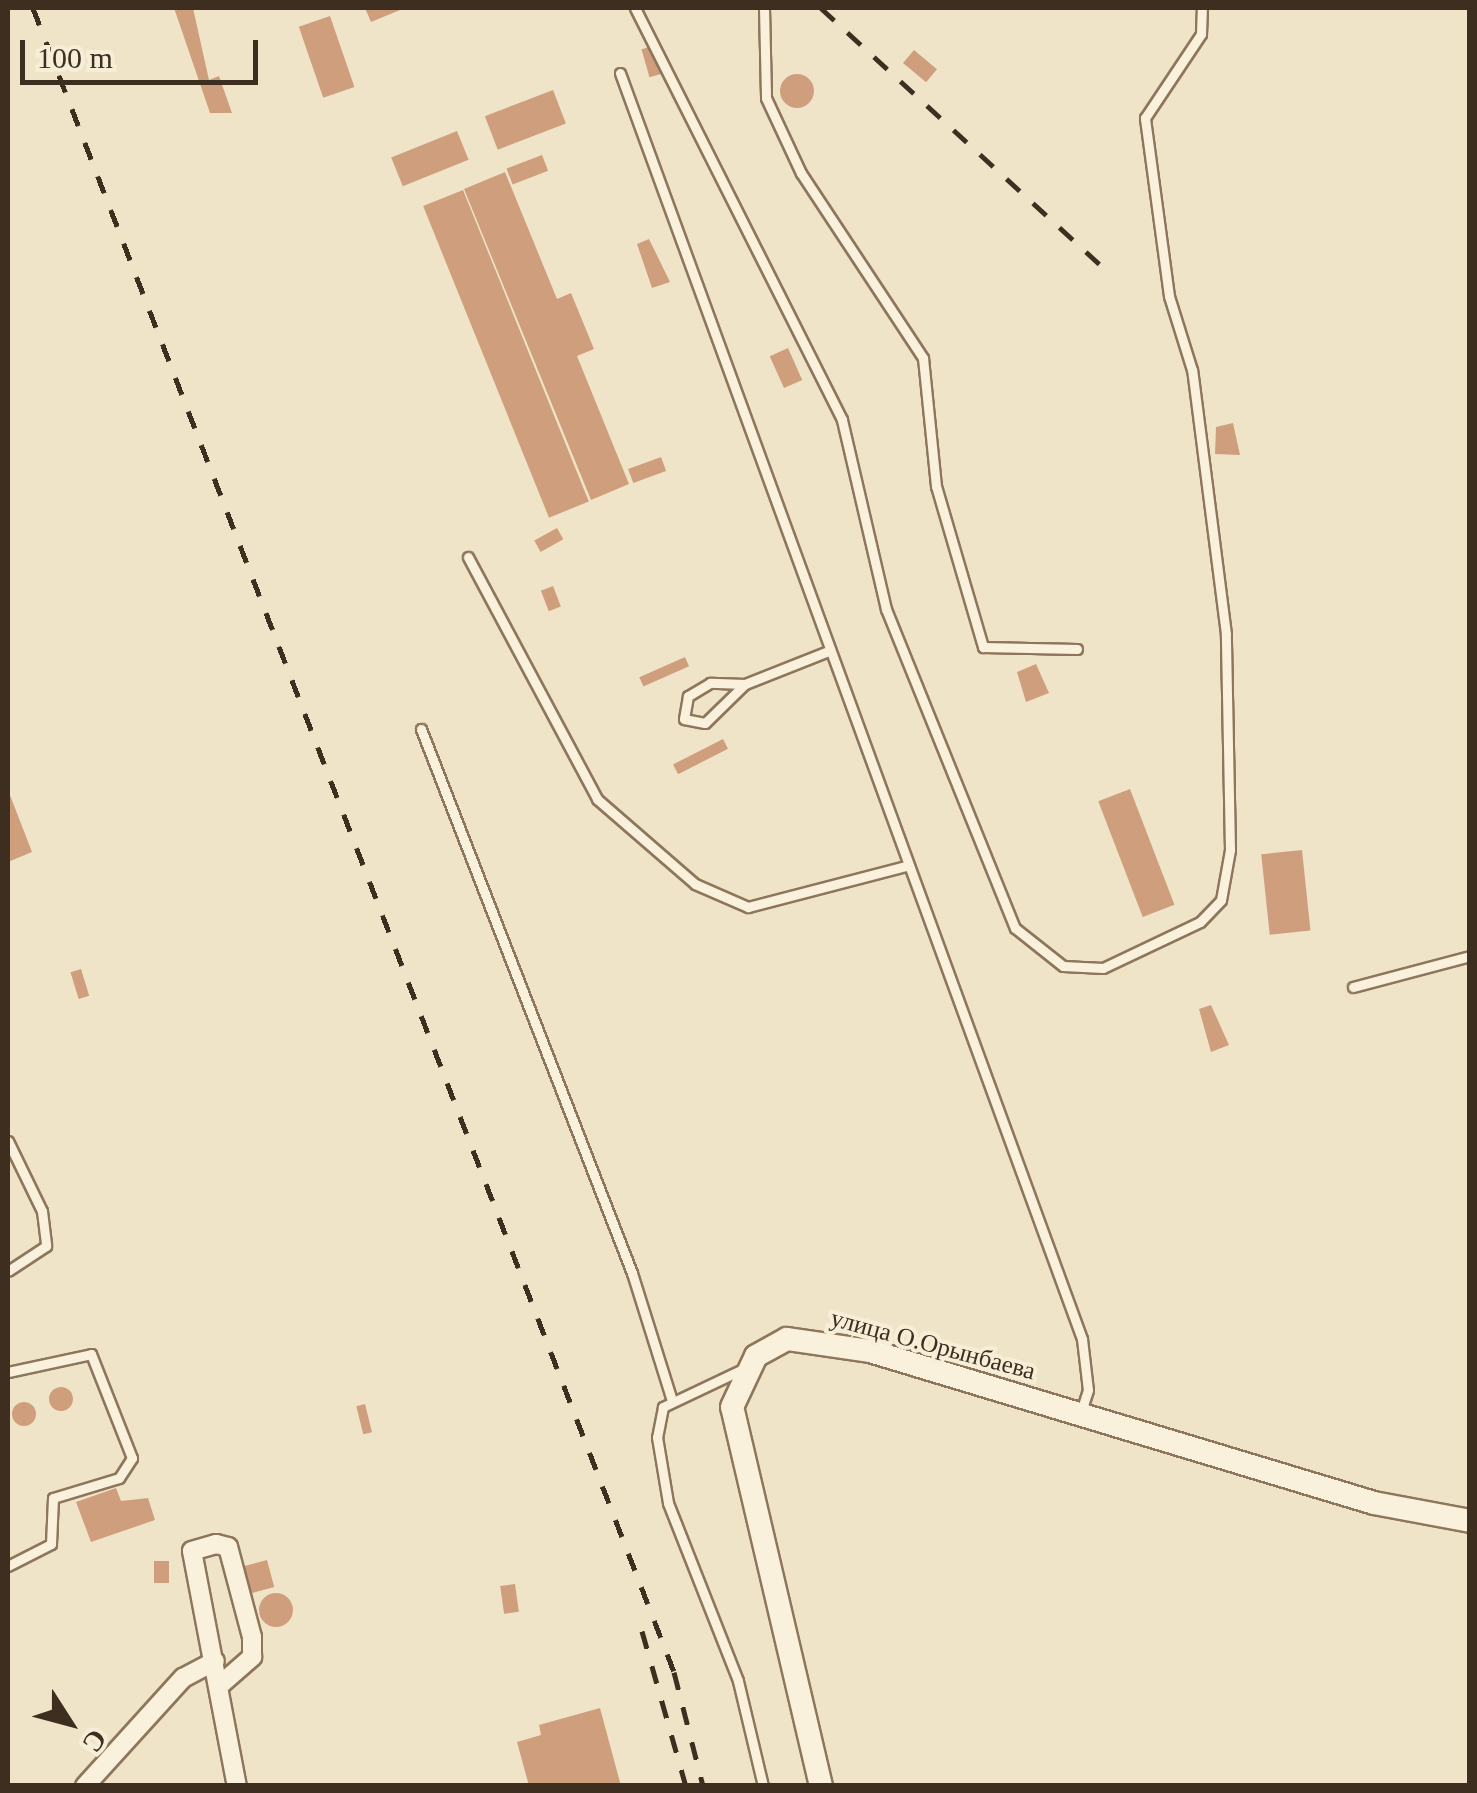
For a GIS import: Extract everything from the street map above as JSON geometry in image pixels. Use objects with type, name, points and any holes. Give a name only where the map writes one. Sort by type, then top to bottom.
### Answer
[{"type":"street","name":"улица О.Орынбаева","points":[[748,1368],[787,1340],[830,1343],[1374,1503],[1470,1521]]},
{"type":"street","points":[[748,1368],[732,1406],[820,1786]]},
{"type":"street","points":[[220,1685],[252,1657],[252,1636],[228,1547],[216,1544],[192,1551],[237,1786]]},
{"type":"street","points":[[85,1786],[183,1678],[216,1661]]},
{"type":"lane","points":[[635,8],[842,420],[886,610],[1015,928],[1063,966],[1102,968],[1200,922],[1220,900],[1230,850],[1226,634],[1192,370],[1169,296],[1145,118],[1201,34],[1202,8]]},
{"type":"lane","points":[[764,8],[766,98],[801,173],[923,358],[936,486],[983,647],[1077,650]]},
{"type":"lane","points":[[620,74],[826,652],[1082,1339],[1088,1390],[1080,1414]]},
{"type":"lane","points":[[468,557],[597,799],[694,884],[748,906],[905,866]]},
{"type":"lane","points":[[744,684],[717,717],[694,726],[684,719],[698,690],[744,684],[826,652]]},
{"type":"lane","points":[[421,730],[632,1272],[672,1401],[656,1437],[668,1503],[738,1682],[762,1786]]},
{"type":"lane","points":[[1353,987],[1470,956]]},
{"type":"lane","points":[[8,1141],[42,1211],[46,1246],[8,1271]]},
{"type":"lane","points":[[8,1372],[91,1354],[132,1458],[119,1478],[53,1498],[50,1544],[8,1566]]},
{"type":"lane","points":[[672,1401],[748,1368]]},
{"type":"building","points":[[174,8],[193,8],[209,80],[219,76],[232,113],[210,113]]},
{"type":"building","points":[[365,8],[405,8],[371,22]]},
{"type":"building","points":[[330,16],[354,87],[323,98],[299,27]]},
{"type":"building","points":[[653,46],[661,74],[649,77],[641,49]]},
{"type":"building","points":[[914,50],[937,69],[926,82],[903,63]]},
{"type":"building","points":[[797,74],[809,79],[814,91],[809,103],[797,108],[785,103],[780,91],[785,79]]},
{"type":"building","points":[[553,90],[566,124],[498,150],[485,116]]},
{"type":"building","points":[[457,131],[469,160],[403,186],[391,158]]},
{"type":"building","points":[[542,155],[548,171],[513,184],[507,169]]},
{"type":"building","points":[[505,172],[557,299],[571,293],[594,349],[577,356],[629,484],[591,500],[464,189]]},
{"type":"building","points":[[463,190],[589,502],[549,518],[423,206]]},
{"type":"building","points":[[649,239],[670,282],[652,288],[637,244]]},
{"type":"building","points":[[788,348],[802,380],[784,388],[770,356]]},
{"type":"building","points":[[1233,423],[1240,455],[1215,454],[1216,427]]},
{"type":"building","points":[[661,457],[666,471],[633,483],[628,469]]},
{"type":"building","points":[[557,528],[563,539],[541,552],[534,541]]},
{"type":"building","points":[[553,586],[561,607],[549,611],[541,591]]},
{"type":"building","points":[[685,657],[689,666],[643,686],[639,677]]},
{"type":"building","points":[[1036,664],[1049,693],[1026,702],[1017,672]]},
{"type":"building","points":[[723,739],[728,749],[678,774],[673,764]]},
{"type":"building","points":[[1130,789],[1174,905],[1143,917],[1098,801]]},
{"type":"building","points":[[8,790],[32,852],[8,862]]},
{"type":"building","points":[[1302,850],[1310,931],[1270,935],[1261,854]]},
{"type":"building","points":[[81,969],[89,996],[79,999],[70,972]]},
{"type":"building","points":[[1211,1005],[1229,1045],[1211,1052],[1199,1009]]},
{"type":"building","points":[[61,1387],[70,1390],[70,1408],[61,1411],[52,1408],[49,1399],[52,1390]]},
{"type":"building","points":[[24,1402],[33,1405],[33,1423],[24,1426],[15,1423],[12,1414],[15,1405]]},
{"type":"building","points":[[365,1404],[372,1432],[363,1434],[356,1406]]},
{"type":"building","points":[[116,1488],[121,1501],[148,1498],[155,1520],[91,1542],[76,1502]]},
{"type":"building","points":[[267,1560],[274,1587],[251,1593],[244,1566]]},
{"type":"building","points":[[154,1561],[169,1561],[169,1583],[154,1583]]},
{"type":"building","points":[[515,1584],[519,1612],[504,1614],[500,1586]]},
{"type":"building","points":[[276,1593],[288,1598],[293,1610],[288,1622],[276,1627],[264,1622],[259,1610],[264,1598]]},
{"type":"building","points":[[600,1708],[621,1786],[529,1786],[517,1742],[541,1735],[539,1725]]},
{"type":"railway","points":[[33,8],[674,1672],[703,1786]]},
{"type":"railway","points":[[821,8],[1110,274]]},
{"type":"railway","points":[[642,1631],[686,1786]]}]
